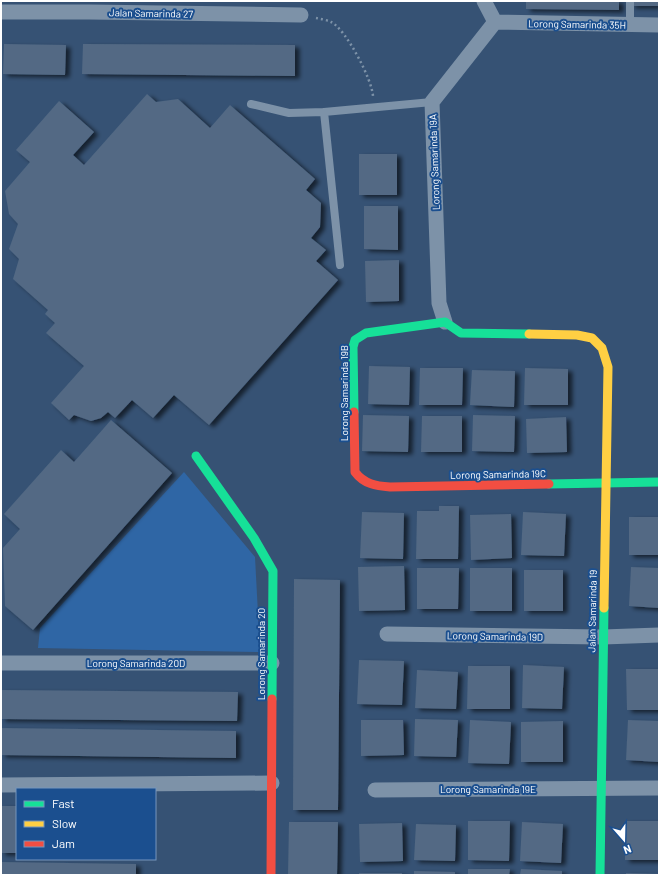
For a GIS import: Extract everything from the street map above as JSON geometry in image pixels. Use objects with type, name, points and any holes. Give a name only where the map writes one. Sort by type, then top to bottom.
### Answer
[{"type":"street","points":[[484,1],[496,22]]},
{"type":"street","name":"Jalan Samarinda 27","points":[[1,12],[89,6],[301,15]]},
{"type":"street","name":"Lorong Samarinda 35H","points":[[496,22],[659,25]]},
{"type":"street","name":"Lorong Samarinda 19A","points":[[445,322],[439,303],[432,102],[496,22]]},
{"type":"street","name":"Jalan Samarinda 19","points":[[445,322],[461,333],[576,335],[592,338],[602,348],[608,367],[600,788],[600,875]]},
{"type":"street","name":"Lorong Samarinda 19B","points":[[390,487],[372,486],[360,479],[356,472],[353,347],[355,340],[366,333],[445,322]]},
{"type":"street","name":"Lorong Samarinda 20","points":[[196,456],[254,538],[273,571],[271,875]]},
{"type":"street","name":"Lorong Samarinda 19C","points":[[390,487],[659,482]]},
{"type":"street","name":"Lorong Samarinda 19D","points":[[387,634],[603,637],[659,635]]},
{"type":"street","name":"Lorong Samarinda 20D","points":[[1,663],[272,663]]},
{"type":"street","points":[[1,785],[272,783]]},
{"type":"street","name":"Lorong Samarinda 19E","points":[[375,790],[659,788]]},
{"type":"lane","points":[[630,1],[630,25]]},
{"type":"lane","points":[[252,104],[289,113],[324,112],[432,102]]},
{"type":"lane","points":[[324,112],[340,265]]},
{"type":"path","points":[[301,15],[332,22],[344,34],[364,68],[373,91],[373,107]]},
{"type":"shaded area","points":[[184,472],[255,557],[260,652],[38,648],[40,628]]},
{"type":"building","points":[[526,1],[619,1],[619,10],[526,9]]},
{"type":"building","points":[[631,1],[659,1],[659,6],[631,6]]},
{"type":"building","points":[[4,44],[66,45],[65,75],[3,74]]},
{"type":"building","points":[[83,44],[295,45],[295,76],[82,74]]},
{"type":"building","points":[[147,94],[156,102],[178,99],[210,128],[230,105],[315,179],[306,190],[321,203],[320,227],[311,238],[326,250],[316,261],[338,280],[209,425],[174,395],[153,418],[132,400],[115,418],[108,412],[101,418],[91,421],[74,415],[69,420],[51,403],[84,366],[46,333],[55,323],[45,314],[48,310],[13,279],[19,259],[9,249],[18,224],[9,214],[5,191],[30,162],[16,150],[59,101],[94,132],[73,155],[84,165]]},
{"type":"building","points":[[359,154],[397,154],[397,195],[359,195]]},
{"type":"building","points":[[364,206],[398,206],[398,250],[364,249]]},
{"type":"building","points":[[399,260],[399,301],[366,302],[365,261]]},
{"type":"building","points":[[369,366],[410,367],[409,405],[368,404]]},
{"type":"building","points":[[420,368],[463,368],[462,405],[419,405]]},
{"type":"building","points":[[525,368],[568,369],[568,405],[524,405]]},
{"type":"building","points":[[472,370],[515,371],[514,407],[470,405]]},
{"type":"building","points":[[363,415],[409,416],[408,452],[362,451]]},
{"type":"building","points":[[473,415],[515,416],[514,452],[472,451]]},
{"type":"building","points":[[422,416],[462,416],[462,452],[421,452]]},
{"type":"building","points":[[566,417],[567,452],[527,453],[526,419]]},
{"type":"building","points":[[111,420],[172,473],[33,630],[5,606],[3,548],[20,529],[4,514],[61,450],[74,462]]},
{"type":"building","points":[[439,506],[459,506],[458,559],[416,559],[417,511],[439,511]]},
{"type":"building","points":[[362,512],[404,513],[403,559],[360,558]]},
{"type":"building","points":[[523,512],[566,514],[564,556],[521,555]]},
{"type":"building","points":[[511,514],[512,558],[471,560],[470,515]]},
{"type":"building","points":[[629,517],[659,517],[659,555],[629,555]]},
{"type":"building","points":[[404,566],[405,610],[359,611],[358,567]]},
{"type":"building","points":[[631,567],[659,568],[659,608],[629,606]]},
{"type":"building","points":[[417,568],[459,568],[458,609],[417,609]]},
{"type":"building","points":[[470,568],[512,568],[512,611],[470,611]]},
{"type":"building","points":[[524,570],[563,570],[563,611],[524,611]]},
{"type":"building","points":[[294,579],[340,580],[338,810],[293,810]]},
{"type":"building","points":[[359,660],[404,661],[402,705],[357,704]]},
{"type":"building","points":[[523,665],[564,667],[562,709],[522,708]]},
{"type":"building","points":[[468,666],[510,666],[510,709],[467,709]]},
{"type":"building","points":[[626,669],[659,669],[659,710],[627,710]]},
{"type":"building","points":[[417,670],[458,672],[456,709],[415,708]]},
{"type":"building","points":[[1,690],[238,692],[237,721],[1,719]]},
{"type":"building","points":[[415,719],[458,720],[456,757],[414,756]]},
{"type":"building","points":[[361,720],[403,720],[404,755],[361,756]]},
{"type":"building","points":[[470,720],[511,722],[509,764],[468,763]]},
{"type":"building","points":[[628,720],[659,721],[659,762],[626,760]]},
{"type":"building","points":[[563,721],[563,762],[521,762],[521,722]]},
{"type":"building","points":[[1,728],[236,731],[236,758],[1,755]]},
{"type":"building","points":[[1,806],[16,806],[16,853],[1,853]]},
{"type":"building","points":[[468,821],[510,821],[509,861],[468,860]]},
{"type":"building","points":[[625,821],[659,821],[659,860],[625,860]]},
{"type":"building","points":[[289,822],[338,822],[337,875],[288,875]]},
{"type":"building","points":[[522,822],[563,824],[561,863],[520,861]]},
{"type":"building","points":[[402,823],[403,861],[360,862],[359,824]]},
{"type":"building","points":[[416,824],[456,825],[455,861],[414,860]]},
{"type":"building","points":[[1,862],[136,864],[136,875],[1,875]]},
{"type":"building","points":[[468,869],[510,869],[509,875],[468,875]]},
{"type":"building","points":[[521,869],[562,871],[562,875],[520,875]]},
{"type":"building","points":[[414,871],[455,872],[455,875],[414,875]]},
{"type":"building","points":[[359,873],[402,873],[402,875],[359,875]]},
{"type":"building","points":[[626,873],[659,874],[659,875],[626,875]]},
{"type":"traffic: fast","points":[[354,412],[353,347],[355,340],[366,333],[445,322],[461,333],[529,334]]},
{"type":"traffic: fast","points":[[196,456],[254,538],[273,571],[272,699]]},
{"type":"traffic: fast","points":[[549,484],[659,482]]},
{"type":"traffic: fast","points":[[600,875],[604,608]]},
{"type":"traffic: slow","points":[[529,334],[577,335],[592,338],[602,348],[608,367],[604,608]]},
{"type":"traffic: jam","points":[[354,412],[355,472],[362,479],[371,484],[390,487],[549,484]]},
{"type":"traffic: jam","points":[[271,875],[272,699]]}]
